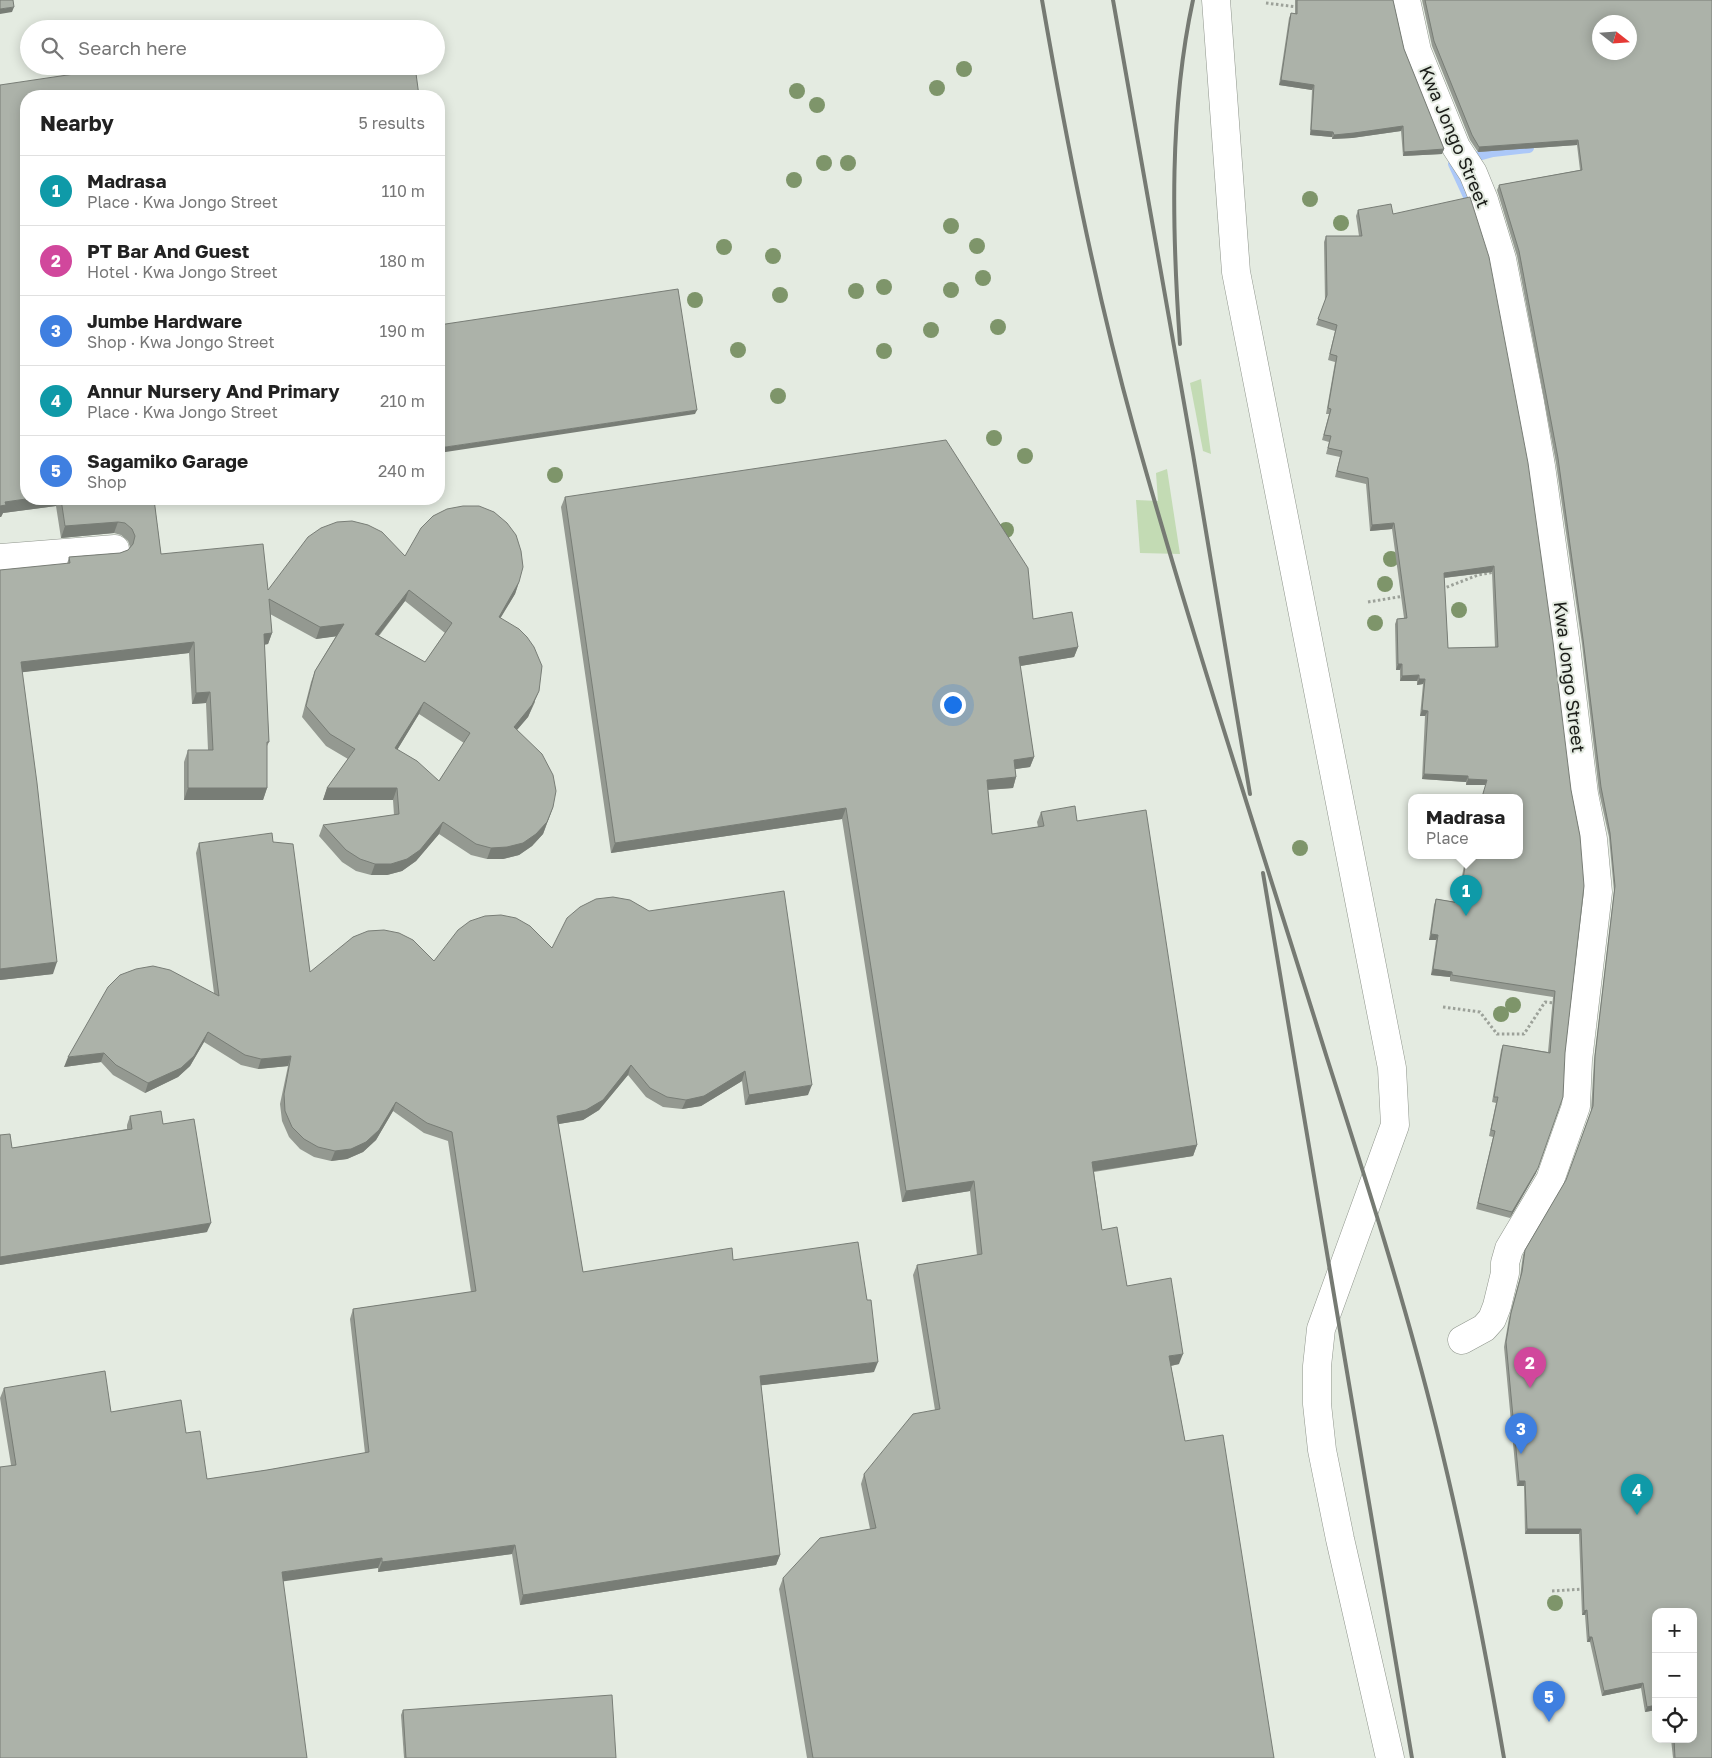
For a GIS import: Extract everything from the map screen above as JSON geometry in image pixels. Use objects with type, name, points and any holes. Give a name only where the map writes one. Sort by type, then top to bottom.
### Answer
[{"type":"street","points":[[1216,0],[1236,272],[1392,1068],[1395,1125],[1321,1328],[1317,1366],[1317,1404],[1322,1450],[1340,1539],[1390,1758]]},
{"type":"street","name":"Kwa Jongo Street","points":[[1406,0],[1418,51],[1456,147],[1473,173],[1484,200],[1499,251],[1537,437],[1584,794],[1593,839],[1598,892],[1578,1060],[1576,1106],[1550,1180],[1509,1249],[1497,1306],[1492,1319],[1484,1328],[1462,1340]]},
{"type":"street","points":[[0,558],[115,549]]},
{"type":"path","points":[[1266,4],[1301,7]]},
{"type":"path","points":[[1435,590],[1444,589],[1478,576],[1500,571]]},
{"type":"path","points":[[1368,602],[1406,595]]},
{"type":"path","points":[[1443,1007],[1480,1012],[1497,1034],[1524,1034],[1545,1002],[1585,1006]]},
{"type":"path","points":[[1552,1591],[1589,1589]]},
{"type":"green space","points":[[1201,379],[1211,454],[1203,451],[1190,383]]},
{"type":"green space","points":[[1167,469],[1180,554],[1140,553],[1136,500],[1158,501],[1156,473]]},
{"type":"building","points":[[0,0],[13,0],[14,7],[0,9]]},
{"type":"building","points":[[1297,0],[1393,0],[1404,49],[1444,149],[1404,152],[1403,126],[1334,135],[1333,132],[1311,130],[1314,85],[1281,80],[1291,13],[1297,14]]},
{"type":"building","points":[[1425,0],[1712,0],[1712,1758],[1675,1758],[1674,1743],[1697,1743],[1697,1608],[1652,1608],[1652,1706],[1647,1707],[1643,1683],[1604,1691],[1592,1637],[1589,1637],[1587,1610],[1584,1611],[1581,1529],[1527,1529],[1525,1481],[1519,1481],[1506,1342],[1511,1313],[1522,1272],[1525,1250],[1566,1180],[1593,1106],[1595,1056],[1615,886],[1610,833],[1601,787],[1558,458],[1519,251],[1499,185],[1582,170],[1578,140],[1479,147],[1472,135],[1434,41]]},
{"type":"building","points":[[67,75],[416,75],[418,90],[20,90],[20,500],[5,502],[6,505],[0,506],[0,85]]},
{"type":"building","points":[[1470,197],[1489,257],[1528,463],[1571,790],[1580,836],[1584,886],[1565,1053],[1563,1097],[1538,1168],[1512,1212],[1478,1203],[1495,1131],[1491,1130],[1498,1097],[1494,1097],[1503,1045],[1550,1053],[1555,991],[1452,975],[1452,972],[1433,969],[1438,935],[1431,934],[1436,899],[1459,903],[1466,859],[1523,859],[1523,794],[1483,794],[1487,780],[1468,779],[1468,776],[1424,774],[1428,711],[1422,710],[1425,679],[1419,679],[1419,675],[1402,676],[1402,664],[1398,664],[1397,619],[1407,618],[1394,523],[1372,525],[1368,478],[1337,471],[1342,451],[1328,448],[1331,436],[1324,435],[1331,409],[1328,408],[1337,356],[1330,354],[1337,325],[1318,319],[1327,295],[1326,236],[1362,236],[1358,210],[1391,204],[1393,214]],"holes":[[[1494,566],[1498,647],[1448,648],[1444,573]]]},
{"type":"building","points":[[678,289],[697,410],[445,447],[445,324]]},
{"type":"building","points":[[946,440],[1028,568],[1033,619],[1072,612],[1078,647],[1019,657],[1034,757],[1014,760],[1016,777],[987,780],[992,834],[1044,826],[1041,812],[1075,806],[1077,821],[1146,810],[1197,1145],[1092,1162],[1102,1230],[1117,1227],[1127,1286],[1171,1278],[1183,1354],[1169,1356],[1185,1441],[1223,1435],[1274,1758],[813,1758],[783,1578],[820,1538],[876,1528],[864,1474],[913,1414],[940,1409],[917,1265],[982,1254],[974,1181],[906,1191],[846,808],[615,843],[565,497]]},
{"type":"building","points":[[62,505],[155,505],[161,554],[263,544],[268,590],[308,537],[321,528],[337,522],[352,521],[368,525],[382,532],[405,556],[421,528],[433,516],[447,509],[479,506],[494,512],[507,523],[516,535],[523,567],[519,582],[499,617],[519,629],[527,637],[534,647],[542,666],[539,691],[532,705],[514,727],[542,754],[553,775],[556,791],[553,807],[547,822],[536,834],[523,843],[491,848],[476,844],[443,822],[420,850],[407,859],[391,864],[375,864],[360,859],[346,850],[323,825],[399,814],[397,788],[327,788],[355,749],[330,734],[306,706],[315,671],[344,624],[320,627],[269,599],[272,633],[264,634],[269,742],[267,742],[267,788],[188,788],[188,750],[213,750],[210,692],[196,693],[194,642],[21,662],[57,962],[0,969],[0,570],[70,563],[69,557],[120,553],[128,550],[133,544],[135,536],[132,529],[125,523],[65,526]],"holes":[[[409,590],[452,623],[425,662],[375,634]],[[424,702],[470,733],[439,781],[417,761],[395,748]]]},
{"type":"building","points":[[272,833],[273,842],[293,844],[310,972],[353,937],[368,931],[384,930],[399,933],[413,940],[434,961],[458,930],[470,921],[485,916],[501,915],[516,918],[530,926],[552,948],[567,918],[580,907],[596,899],[613,897],[630,900],[649,911],[784,891],[812,1085],[749,1095],[745,1071],[704,1096],[686,1100],[667,1097],[650,1088],[631,1065],[603,1100],[586,1110],[557,1116],[583,1272],[732,1248],[733,1260],[858,1242],[867,1300],[871,1300],[878,1362],[760,1376],[780,1555],[523,1595],[515,1545],[382,1562],[382,1558],[282,1572],[307,1758],[0,1758],[0,1467],[16,1465],[4,1388],[105,1371],[111,1412],[181,1400],[186,1433],[200,1431],[207,1479],[369,1452],[353,1309],[476,1291],[452,1132],[427,1123],[396,1102],[379,1130],[366,1142],[351,1149],[335,1151],[318,1147],[304,1139],[292,1127],[285,1111],[284,1094],[291,1056],[261,1059],[245,1055],[208,1032],[194,1056],[181,1068],[148,1083],[116,1065],[104,1053],[68,1057],[108,987],[120,975],[136,969],[153,966],[170,970],[219,996],[199,843]]},
{"type":"building","points":[[161,1111],[163,1124],[194,1119],[211,1223],[0,1257],[0,1135],[10,1134],[12,1148],[132,1129],[130,1116]]},
{"type":"building","points":[[612,1695],[616,1758],[406,1758],[403,1710]]},
{"type":"waterway","points":[[1467,159],[1493,152],[1529,148]]},
{"type":"waterway","points":[[1453,164],[1471,203]]},
{"type":"railway","points":[[1042,0],[1083,216],[1120,376],[1204,666],[1398,1287],[1446,1468],[1481,1633],[1504,1758]]},
{"type":"railway","points":[[1113,0],[1193,454],[1250,794]]},
{"type":"railway","points":[[1180,344],[1175,258],[1174,171],[1180,85],[1185,42],[1193,0]]},
{"type":"railway","points":[[1263,873],[1412,1758]]},
{"type":"place","name":"Madrasa","points":[[1466,916]]},
{"type":"place","name":"PT Bar And Guest","points":[[1530,1388]]},
{"type":"place","name":"Jumbe Hardware","points":[[1521,1454]]},
{"type":"place","name":"Annur Nursery And Primary","points":[[1637,1515]]},
{"type":"place","name":"Sagamiko Garage","points":[[1549,1722]]}]
